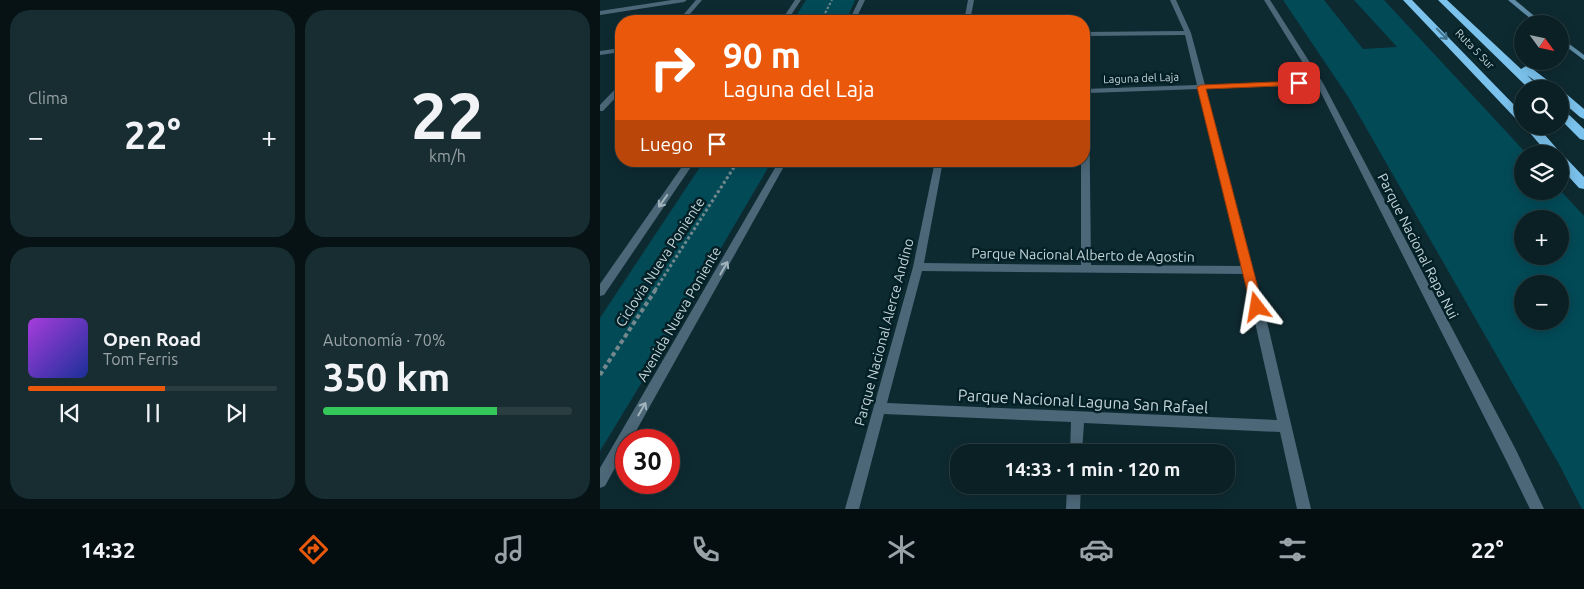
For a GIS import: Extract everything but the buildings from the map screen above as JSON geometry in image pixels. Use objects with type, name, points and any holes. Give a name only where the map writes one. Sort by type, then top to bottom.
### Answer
[{"type":"highway","name":"Ruta 5 Sur","points":[[1408,0],[1514,111]]},
{"type":"highway","name":"Ruta 5 Sur","points":[[1442,0],[1527,80]]},
{"type":"highway","points":[[1501,54],[1540,80]]},
{"type":"highway","points":[[1569,102],[1584,115]]},
{"type":"highway","points":[[1569,121],[1584,136]]},
{"type":"highway","points":[[1538,135],[1547,145]]},
{"type":"highway","points":[[1569,169],[1584,185]]},
{"type":"main road","points":[[1511,0],[1530,15]]},
{"type":"main road","points":[[1569,46],[1584,58]]},
{"type":"street","points":[[600,12],[684,0]]},
{"type":"street","points":[[686,15],[699,0]]},
{"type":"street","points":[[788,15],[798,0]]},
{"type":"street","points":[[855,15],[862,0]]},
{"type":"street","points":[[968,15],[971,0]]},
{"type":"street","points":[[1172,0],[1188,33],[1248,270],[1304,509]]},
{"type":"street","name":"Parque Nacional Rapa Nui","points":[[1267,0],[1319,83],[1537,509]]},
{"type":"street","points":[[1090,34],[1188,33]]},
{"type":"street","points":[[600,53],[615,51]]},
{"type":"street","name":"Laguna del Laja","points":[[1090,91],[1319,83]]},
{"type":"street","points":[[600,109],[615,94]]},
{"type":"street","points":[[600,103],[609,101]]},
{"type":"street","points":[[600,292],[687,167]]},
{"type":"street","name":"Avenida Nueva Poniente","points":[[600,481],[780,167]]},
{"type":"street","name":"Parque Nacional Alerce Andino","points":[[852,509],[918,267],[938,167]]},
{"type":"street","points":[[1085,167],[1086,269]]},
{"type":"street","name":"Parque Nacional Alberto de Agostin","points":[[918,267],[1248,270]]},
{"type":"street","name":"Parque Nacional Laguna San Rafael","points":[[880,408],[1285,426]]},
{"type":"street","points":[[1076,444],[1078,418]]},
{"type":"street","points":[[1073,509],[1074,494]]},
{"type":"path","points":[[824,15],[832,0]]},
{"type":"path","name":"Ciclovia Nueva Poniente","points":[[600,375],[734,167]]},
{"type":"shaded area","points":[[806,0],[855,0],[849,15],[797,15]]},
{"type":"shaded area","points":[[1283,0],[1324,0],[1363,49],[1397,47],[1354,0],[1384,0],[1519,145],[1514,145],[1514,200],[1569,200],[1584,216],[1584,509],[1582,509],[1560,466],[1349,98]]},
{"type":"shaded area","points":[[700,167],[768,167],[600,451],[600,318]]},
{"type":"route","points":[[1257,307],[1201,87],[1299,83]]}]
